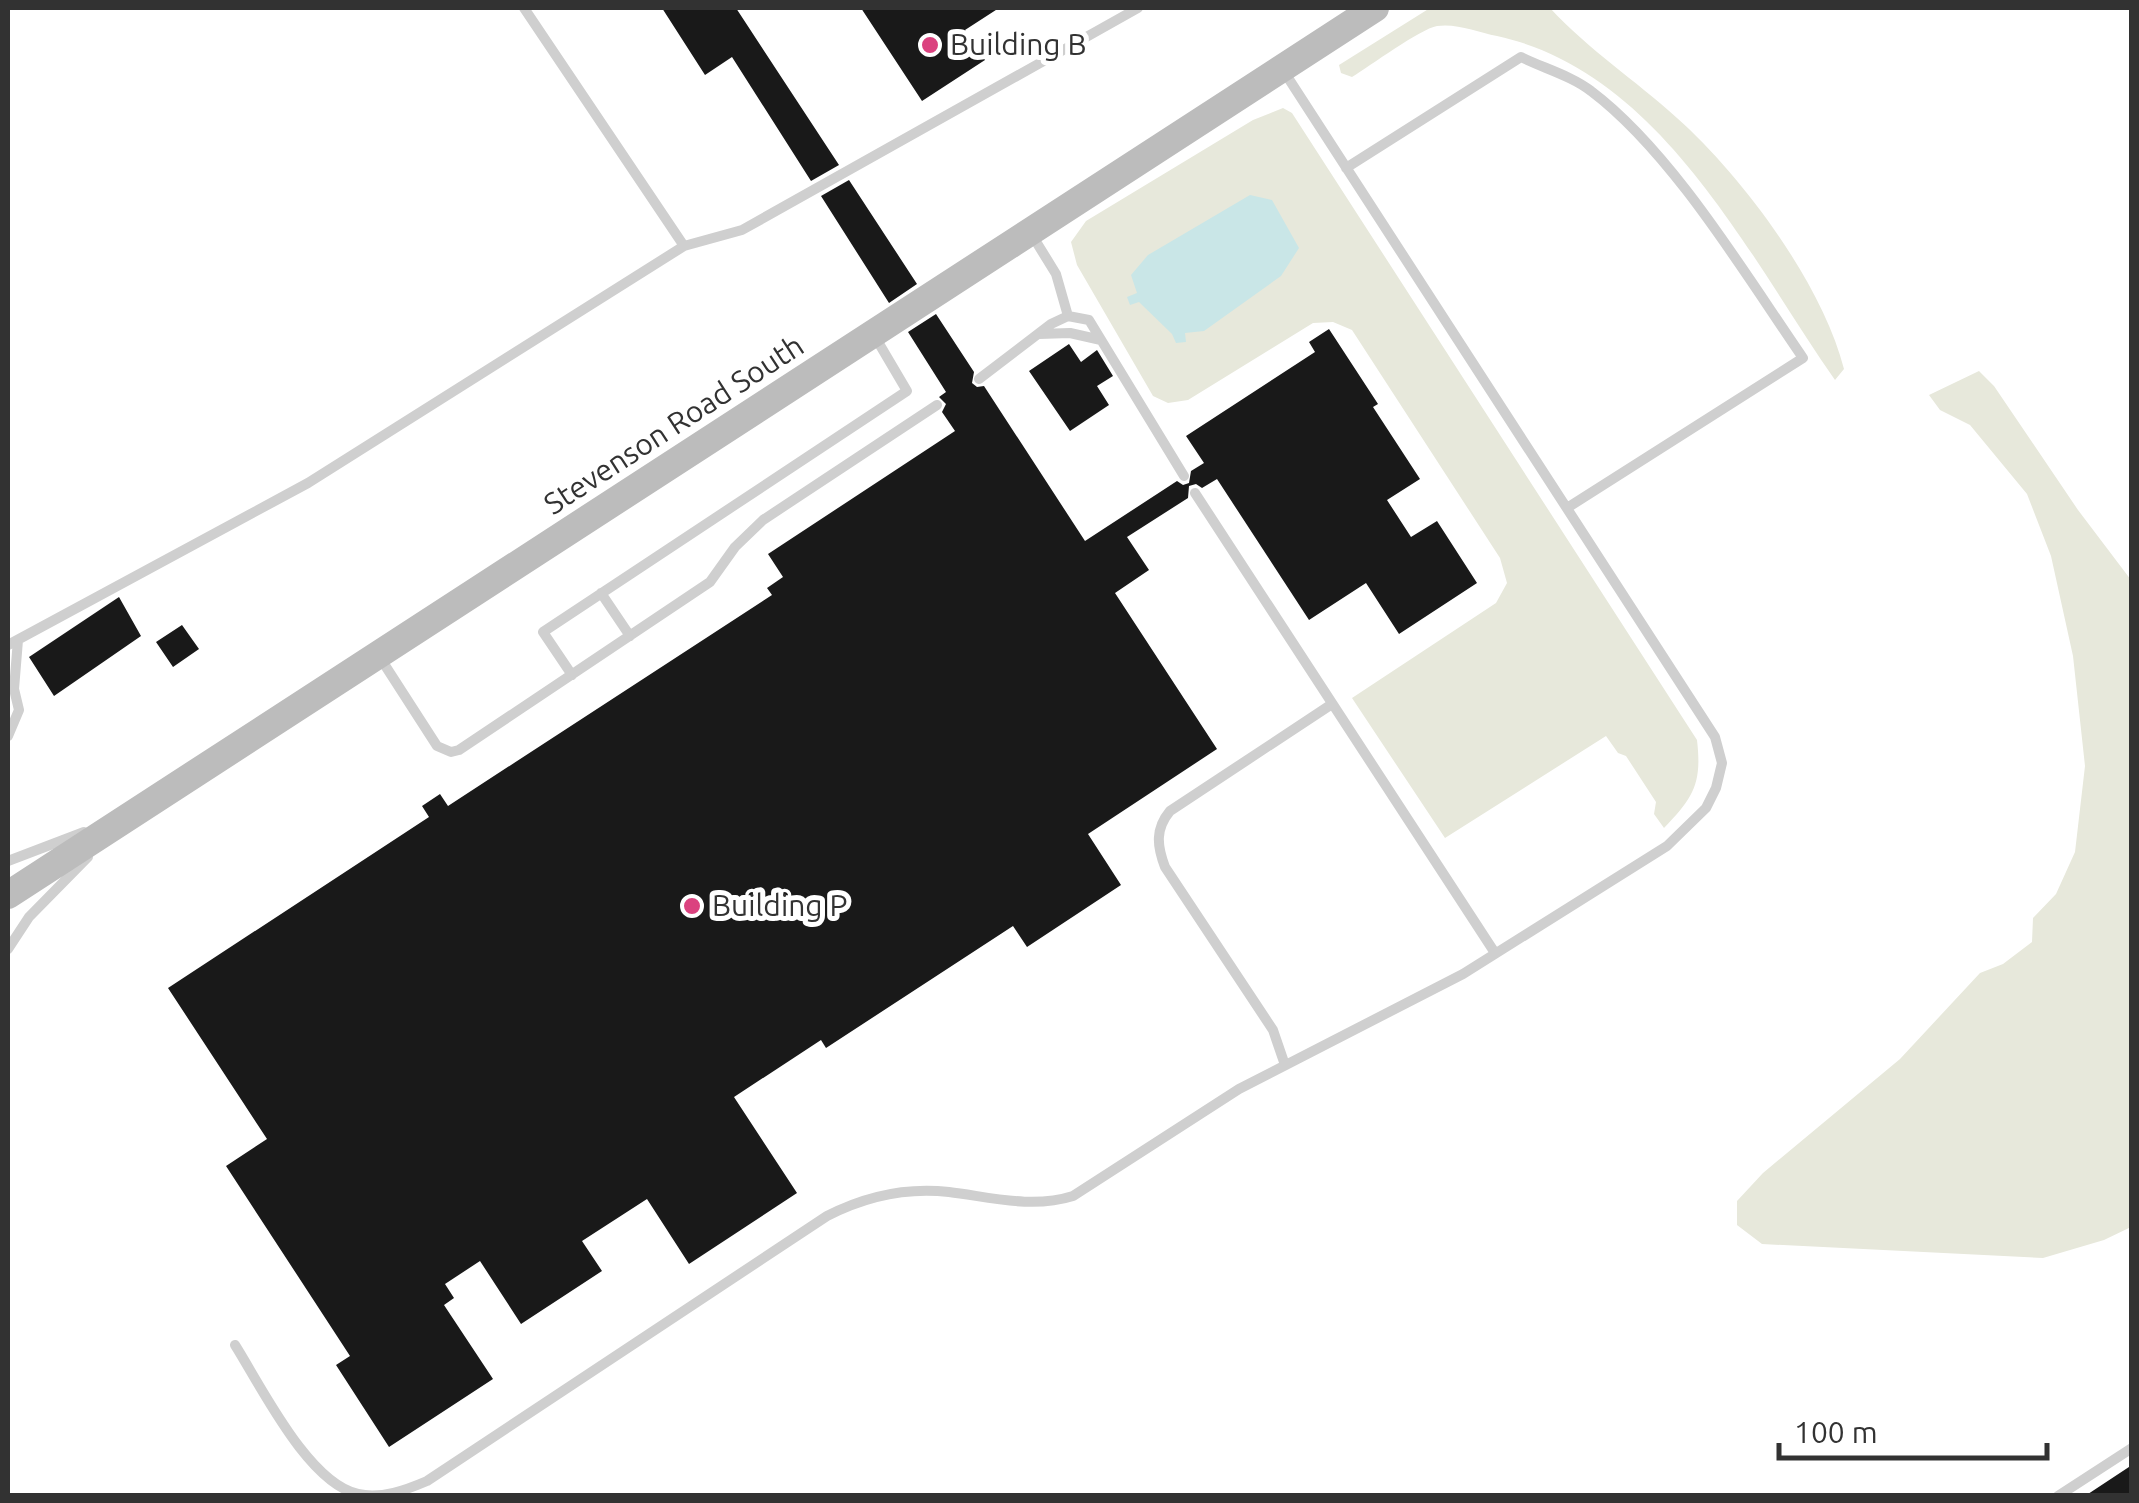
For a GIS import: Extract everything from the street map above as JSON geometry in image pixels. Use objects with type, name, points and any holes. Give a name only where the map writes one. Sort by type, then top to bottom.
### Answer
[{"type":"main road","name":"Stevenson Road South","points":[[8,895],[1375,8]]},
{"type":"lane","points":[[524,8],[684,246]]},
{"type":"lane","points":[[8,736],[19,710],[11,693],[13,643],[308,484],[684,246],[742,230],[1138,8]]},
{"type":"lane","points":[[1346,168],[1521,58],[1590,89],[1654,150],[1741,266],[1803,358],[1566,508]]},
{"type":"lane","points":[[234,1345],[319,1470],[356,1494],[403,1492],[427,1481],[849,1205],[874,1196],[921,1190],[1014,1202],[1053,1202],[1073,1196],[1239,1089],[1412,1002],[1495,953],[1667,846],[1706,808],[1722,763],[1715,737],[1282,69]]},
{"type":"lane","points":[[1030,232],[1056,274],[1068,316]]},
{"type":"lane","points":[[979,378],[1068,316],[1089,320],[1184,476]]},
{"type":"lane","points":[[1037,334],[1070,333],[1102,340]]},
{"type":"lane","points":[[572,675],[543,632],[907,391],[873,334]]},
{"type":"lane","points":[[378,655],[437,746],[451,752],[467,746],[710,582],[735,546],[763,520],[937,406]]},
{"type":"lane","points":[[1195,493],[1495,953]]},
{"type":"lane","points":[[600,594],[630,636]]},
{"type":"lane","points":[[1284,1065],[1270,1026],[1165,867],[1159,834],[1170,811],[1332,704]]},
{"type":"lane","points":[[8,861],[128,818]]},
{"type":"lane","points":[[8,949],[29,917],[128,818]]},
{"type":"lane","points":[[2058,1496],[2132,1448]]},
{"type":"shaded area","points":[[1430,8],[1550,8],[1677,118],[1753,200],[1799,267],[1833,336],[1844,369],[1835,380],[1733,225],[1694,174],[1653,127],[1607,87],[1555,56],[1452,26],[1437,26],[1419,34],[1352,77],[1341,73],[1339,65]]},
{"type":"shaded area","points":[[1283,108],[1292,113],[1697,740],[1694,788],[1664,828],[1654,814],[1656,802],[1626,756],[1618,753],[1606,736],[1445,838],[1352,698],[1496,603],[1507,583],[1500,558],[1352,330],[1333,322],[1313,323],[1188,400],[1168,403],[1153,396],[1077,265],[1071,242],[1086,221],[1253,120]]},
{"type":"shaded area","points":[[1979,371],[1994,386],[2131,580],[2131,1227],[2104,1240],[2043,1258],[1762,1244],[1737,1225],[1737,1201],[1763,1173],[1900,1059],[1980,973],[2003,964],[2032,942],[2033,918],[2056,894],[2075,852],[2085,766],[2073,656],[2051,556],[2027,494],[1970,425],[1940,410],[1929,395]]},
{"type":"water","points":[[1250,195],[1272,200],[1299,248],[1281,276],[1204,331],[1185,333],[1186,342],[1176,343],[1172,334],[1139,302],[1130,305],[1127,297],[1137,293],[1131,275],[1148,255]]},
{"type":"building","points":[[662,8],[736,8],[839,165],[811,181],[732,57],[705,75]]},
{"type":"building","name":"Building B","points":[[861,8],[999,8],[965,30],[985,60],[922,101]]},
{"type":"building","points":[[849,180],[917,284],[889,303],[821,196]]},
{"type":"building","name":"Building P","points":[[936,314],[974,372],[972,383],[984,386],[1085,541],[1177,481],[1189,483],[1191,471],[1204,463],[1186,436],[1315,352],[1309,342],[1329,329],[1420,479],[1387,500],[1411,537],[1437,521],[1477,583],[1399,634],[1366,583],[1309,620],[1217,479],[1202,488],[1196,484],[1189,486],[1188,498],[1127,537],[1149,570],[1115,593],[1217,749],[1088,834],[1121,885],[1027,947],[1013,926],[826,1048],[821,1040],[734,1097],[797,1193],[689,1264],[647,1199],[582,1241],[602,1271],[521,1324],[480,1261],[445,1284],[454,1298],[444,1305],[493,1379],[389,1447],[336,1365],[350,1356],[226,1166],[267,1139],[168,988],[429,817],[422,806],[440,794],[448,806],[772,595],[767,588],[783,577],[768,554],[955,431],[942,412],[946,404],[939,397],[946,392],[908,332]]},
{"type":"building","points":[[1069,344],[1081,362],[1097,350],[1113,376],[1097,386],[1109,405],[1070,431],[1029,371]]},
{"type":"building","points":[[119,597],[141,636],[54,696],[29,657]]},
{"type":"building","points":[[182,625],[199,649],[173,667],[156,642]]},
{"type":"building","points":[[2132,1465],[2132,1496],[2085,1496]]},
{"type":"place","name":"Building B","points":[[930,45]]},
{"type":"place","name":"Building P","points":[[692,906]]}]
